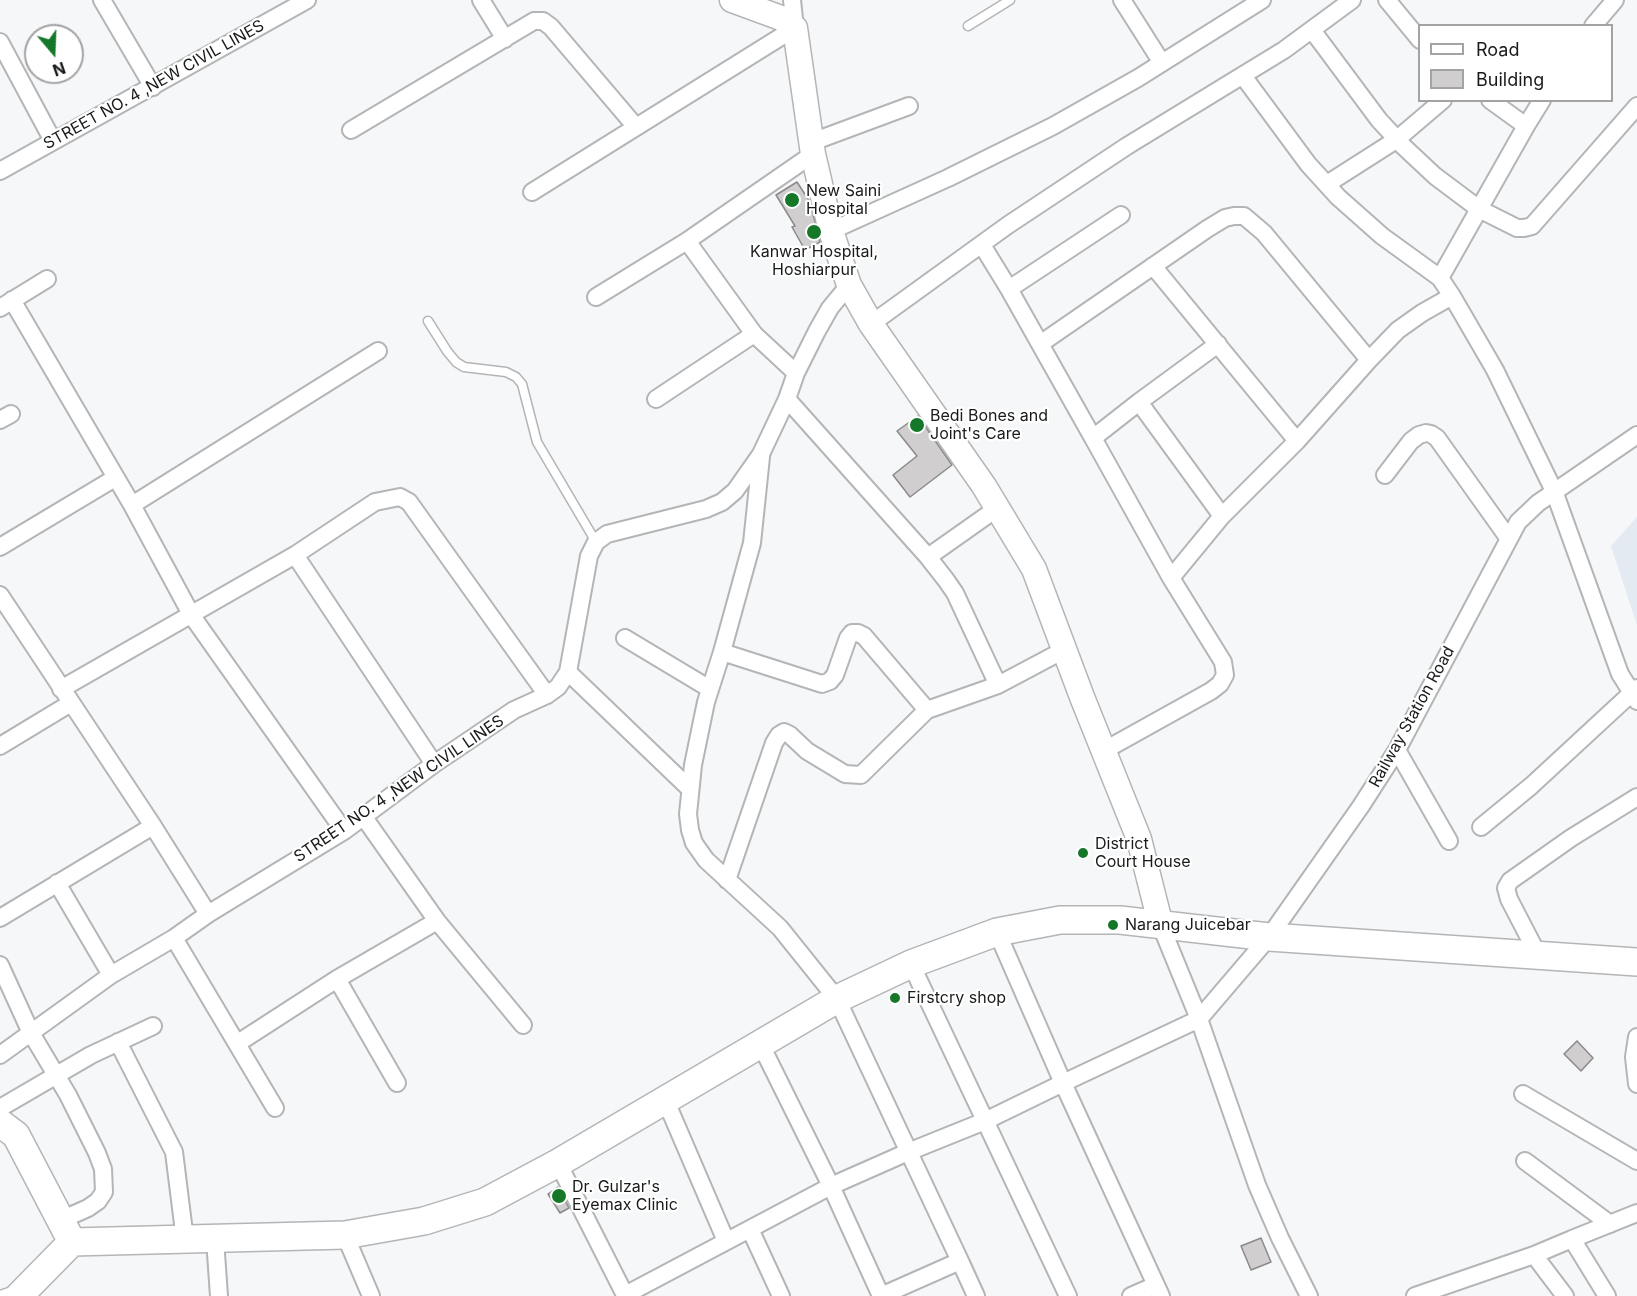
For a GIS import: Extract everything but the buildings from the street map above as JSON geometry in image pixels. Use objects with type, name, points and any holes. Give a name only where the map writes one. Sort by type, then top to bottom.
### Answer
[{"type":"main road","points":[[732,0],[781,18],[795,28],[813,148],[831,231],[849,285],[871,324],[984,486],[1034,569],[1139,839],[1161,926]]},
{"type":"main road","points":[[67,1231],[185,1240],[345,1235],[424,1221],[476,1205],[513,1189],[837,999],[911,964],[997,932],[1060,920],[1120,920],[1269,937],[1637,962]]},
{"type":"main road","points":[[0,1123],[16,1135],[67,1231]]},
{"type":"main road","points":[[23,1291],[67,1231]]},
{"type":"street","points":[[102,0],[153,87]]},
{"type":"street","name":"STREET NO. 4 ,NEW CIVIL LINES","points":[[0,171],[307,0]]},
{"type":"street","points":[[481,0],[505,39]]},
{"type":"street","points":[[532,192],[795,28],[792,0]]},
{"type":"street","points":[[1122,0],[1162,63]]},
{"type":"street","points":[[831,231],[948,178],[1053,126],[1162,63],[1241,6],[1262,0]]},
{"type":"street","points":[[871,324],[1008,225],[1127,146],[1243,76],[1352,0]]},
{"type":"street","points":[[1387,0],[1418,39]]},
{"type":"street","points":[[1595,24],[1614,0]]},
{"type":"street","points":[[351,130],[505,39],[523,25],[534,21],[543,21],[551,27],[636,127]]},
{"type":"street","points":[[1312,30],[1396,140],[1435,176],[1479,209],[1517,228],[1532,226],[1637,106]]},
{"type":"street","points":[[0,42],[53,141]]},
{"type":"street","points":[[1243,76],[1308,164],[1382,236],[1440,278],[1452,296],[1495,370],[1554,492],[1620,674],[1635,694],[1532,786],[1481,827]]},
{"type":"street","points":[[1327,184],[1396,140],[1441,102]]},
{"type":"street","points":[[1493,102],[1526,126]]},
{"type":"street","points":[[1440,278],[1541,102]]},
{"type":"street","points":[[596,297],[687,242],[813,148],[909,106]]},
{"type":"street","points":[[1009,289],[1121,215]]},
{"type":"street","points":[[1040,344],[1225,218],[1245,216],[1264,233],[1369,360]]},
{"type":"street","points":[[687,242],[754,334],[796,373]]},
{"type":"street","points":[[982,245],[1171,578],[1223,662],[1225,675],[1220,684],[1211,692],[1105,750]]},
{"type":"street","points":[[1153,266],[1297,441]]},
{"type":"street","points":[[47,279],[6,304],[132,505],[192,616],[344,831]]},
{"type":"street","points":[[690,789],[568,672],[589,556],[596,542],[607,534],[706,509],[722,502],[735,491],[761,454],[787,399],[796,373],[831,308],[849,285]]},
{"type":"street","points":[[1171,578],[1222,516],[1297,441],[1398,330],[1452,296]]},
{"type":"street","points":[[656,399],[754,334]]},
{"type":"street","points":[[1093,438],[1218,344]]},
{"type":"street","points":[[132,505],[378,351]]},
{"type":"street","points":[[787,399],[928,557],[954,593],[998,685]]},
{"type":"street","points":[[1138,402],[1222,516]]},
{"type":"street","points":[[1385,475],[1411,441],[1419,435],[1431,434],[1437,438],[1509,539]]},
{"type":"street","name":"Railway Station Road","points":[[1199,1019],[1269,937],[1361,806],[1397,750],[1518,522],[1528,511],[1637,435]]},
{"type":"street","points":[[761,454],[752,543],[710,689],[693,765],[688,814],[690,830],[694,843],[706,860],[780,928],[837,999],[976,1296]]},
{"type":"street","points":[[0,547],[115,478]]},
{"type":"street","points":[[0,746],[66,696],[192,616],[295,555],[375,502],[400,497],[409,502],[547,695]]},
{"type":"street","points":[[928,557],[996,509]]},
{"type":"street","points":[[295,555],[434,764]]},
{"type":"street","points":[[0,595],[153,826],[208,914]]},
{"type":"street","points":[[722,652],[822,684],[830,681],[835,675],[848,638],[852,633],[858,633],[864,636],[927,710]]},
{"type":"street","points":[[625,638],[710,689]]},
{"type":"street","points":[[727,880],[774,742],[779,735],[784,732],[790,735],[807,751],[844,774],[861,775],[927,710],[998,685],[1064,650]]},
{"type":"street","name":"STREET NO. 4 ,NEW CIVIL LINES","points":[[0,1054],[111,975],[344,831],[434,764],[514,710],[547,695],[558,687],[568,672]]},
{"type":"street","points":[[1397,750],[1449,841]]},
{"type":"street","points":[[1538,955],[1509,899],[1506,888],[1510,881],[1637,797]]},
{"type":"street","points":[[363,816],[437,921],[523,1024]]},
{"type":"street","points":[[0,918],[153,826]]},
{"type":"street","points":[[57,883],[111,975]]},
{"type":"street","points":[[238,1042],[337,979],[437,921]]},
{"type":"street","points":[[1161,926],[1199,1019],[1257,1185],[1309,1296]]},
{"type":"street","points":[[997,932],[1158,1290],[1131,1296]]},
{"type":"street","points":[[174,938],[238,1042],[275,1108]]},
{"type":"street","points":[[911,964],[1068,1296]]},
{"type":"street","points":[[0,965],[31,1033],[57,1074],[97,1153],[105,1181],[104,1192],[98,1201],[88,1208],[67,1231]]},
{"type":"street","points":[[337,979],[397,1083]]},
{"type":"street","points":[[558,1163],[625,1296],[831,1186],[985,1121],[1199,1019]]},
{"type":"street","points":[[0,1108],[57,1074],[153,1026]]},
{"type":"street","points":[[1637,1037],[1634,1057],[1637,1084]]},
{"type":"street","points":[[118,1042],[174,1152],[185,1240]]},
{"type":"street","points":[[760,1043],[831,1186],[881,1296],[960,1262]]},
{"type":"street","points":[[1523,1094],[1637,1161]]},
{"type":"street","points":[[665,1099],[726,1241]]},
{"type":"street","points":[[1525,1161],[1610,1224]]},
{"type":"street","points":[[1415,1296],[1534,1255],[1637,1214]]},
{"type":"street","points":[[750,1229],[781,1296]]},
{"type":"street","points":[[345,1235],[371,1296]]},
{"type":"street","points":[[215,1239],[219,1296]]},
{"type":"street","points":[[1572,1239],[1607,1296]]},
{"type":"street","points":[[1534,1255],[1565,1296]]},
{"type":"lane","points":[[968,26],[1010,0]]},
{"type":"lane","points":[[428,321],[456,362],[464,367],[506,372],[516,377],[522,384],[537,442],[596,542]]},
{"type":"lane","points":[[0,1295],[23,1291]]},
{"type":"shaded area","points":[[1637,517],[1637,625],[1611,546]]},
{"type":"place","name":"New Saini Hospital","points":[[792,200]]},
{"type":"place","name":"Kanwar Hospital, Hoshiarpur","points":[[814,232]]},
{"type":"place","name":"Bedi Bones and Joint's Care","points":[[917,425]]},
{"type":"place","name":"District Court House","points":[[1083,853]]},
{"type":"place","name":"Narang Juicebar","points":[[1113,925]]},
{"type":"place","name":"Firstcry shop","points":[[895,998]]},
{"type":"place","name":"Dr. Gulzar's Eyemax Clinic","points":[[559,1196]]}]
